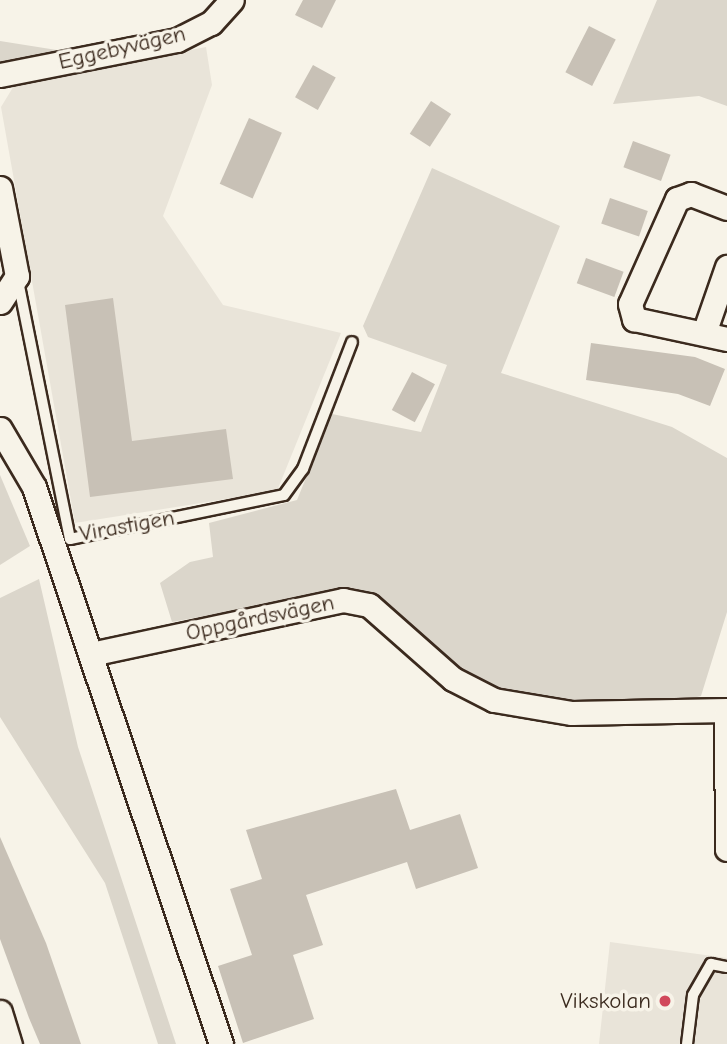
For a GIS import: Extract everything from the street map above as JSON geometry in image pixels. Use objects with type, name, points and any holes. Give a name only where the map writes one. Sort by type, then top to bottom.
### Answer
[{"type":"street","name":"Eggebyvägen","points":[[0,75],[177,40],[211,23],[232,0]]},
{"type":"street","name":"Virastigen","points":[[0,188],[16,276]]},
{"type":"street","points":[[727,208],[691,194],[677,199],[630,304],[634,319],[705,332],[727,340]]},
{"type":"street","points":[[705,332],[727,267]]},
{"type":"street","points":[[0,302],[16,276]]},
{"type":"street","name":"Virastigen","points":[[0,429],[22,457],[63,547],[91,654],[221,1044]]},
{"type":"street","name":"Oppgårdsvägen","points":[[91,654],[343,600],[369,605],[453,680],[494,699],[572,713],[726,713]]},
{"type":"street","points":[[726,713],[727,849]]},
{"type":"street","points":[[0,1012],[10,1044]]},
{"type":"lane","name":"Virastigen","points":[[16,276],[63,547],[284,495],[303,469],[352,342]]},
{"type":"lane","points":[[687,1044],[693,995],[711,964],[727,967]]},
{"type":"shaded area","points":[[657,0],[727,0],[727,106],[699,96],[613,104]]},
{"type":"shaded area","points":[[0,41],[63,51],[0,62]]},
{"type":"shaded area","points":[[206,47],[212,85],[163,216],[223,305],[341,333],[277,491],[75,523],[1,107],[15,84]]},
{"type":"shaded area","points":[[432,168],[560,226],[501,373],[672,427],[727,458],[727,612],[701,696],[676,702],[552,701],[495,688],[462,673],[345,590],[172,622],[160,583],[190,562],[213,557],[209,523],[297,500],[332,414],[421,432],[447,365],[368,337],[363,326]]},
{"type":"shaded area","points":[[0,475],[30,546],[0,565]]},
{"type":"shaded area","points":[[39,579],[78,747],[176,1044],[158,1044],[105,883],[0,717],[0,598]]},
{"type":"shaded area","name":"Vikskolan","points":[[610,942],[727,958],[727,1044],[599,1044]]},
{"type":"building","points":[[303,0],[336,0],[322,28],[295,15]]},
{"type":"building","points":[[589,26],[616,40],[592,86],[565,72]]},
{"type":"building","points":[[313,65],[336,78],[318,110],[295,97]]},
{"type":"building","points":[[431,101],[451,114],[430,147],[410,134]]},
{"type":"building","points":[[249,118],[282,133],[253,198],[220,184]]},
{"type":"building","points":[[633,141],[671,155],[661,181],[623,167]]},
{"type":"building","points":[[610,198],[648,211],[639,237],[601,224]]},
{"type":"building","points":[[586,258],[624,272],[614,297],[577,283]]},
{"type":"building","points":[[113,298],[132,441],[226,429],[233,479],[90,497],[65,305]]},
{"type":"building","points":[[591,343],[695,357],[725,369],[710,406],[678,394],[586,380]]},
{"type":"building","points":[[412,372],[435,384],[415,422],[392,410]]},
{"type":"building","points":[[396,789],[410,830],[460,814],[478,868],[416,889],[407,862],[306,895],[323,945],[293,955],[314,1019],[243,1043],[218,966],[252,955],[230,889],[262,879],[246,830]]},
{"type":"building","points":[[0,837],[46,943],[81,1044],[40,1044],[29,1018],[0,939]]},
{"type":"place","name":"Vikskolan","points":[[665,1001]]}]
